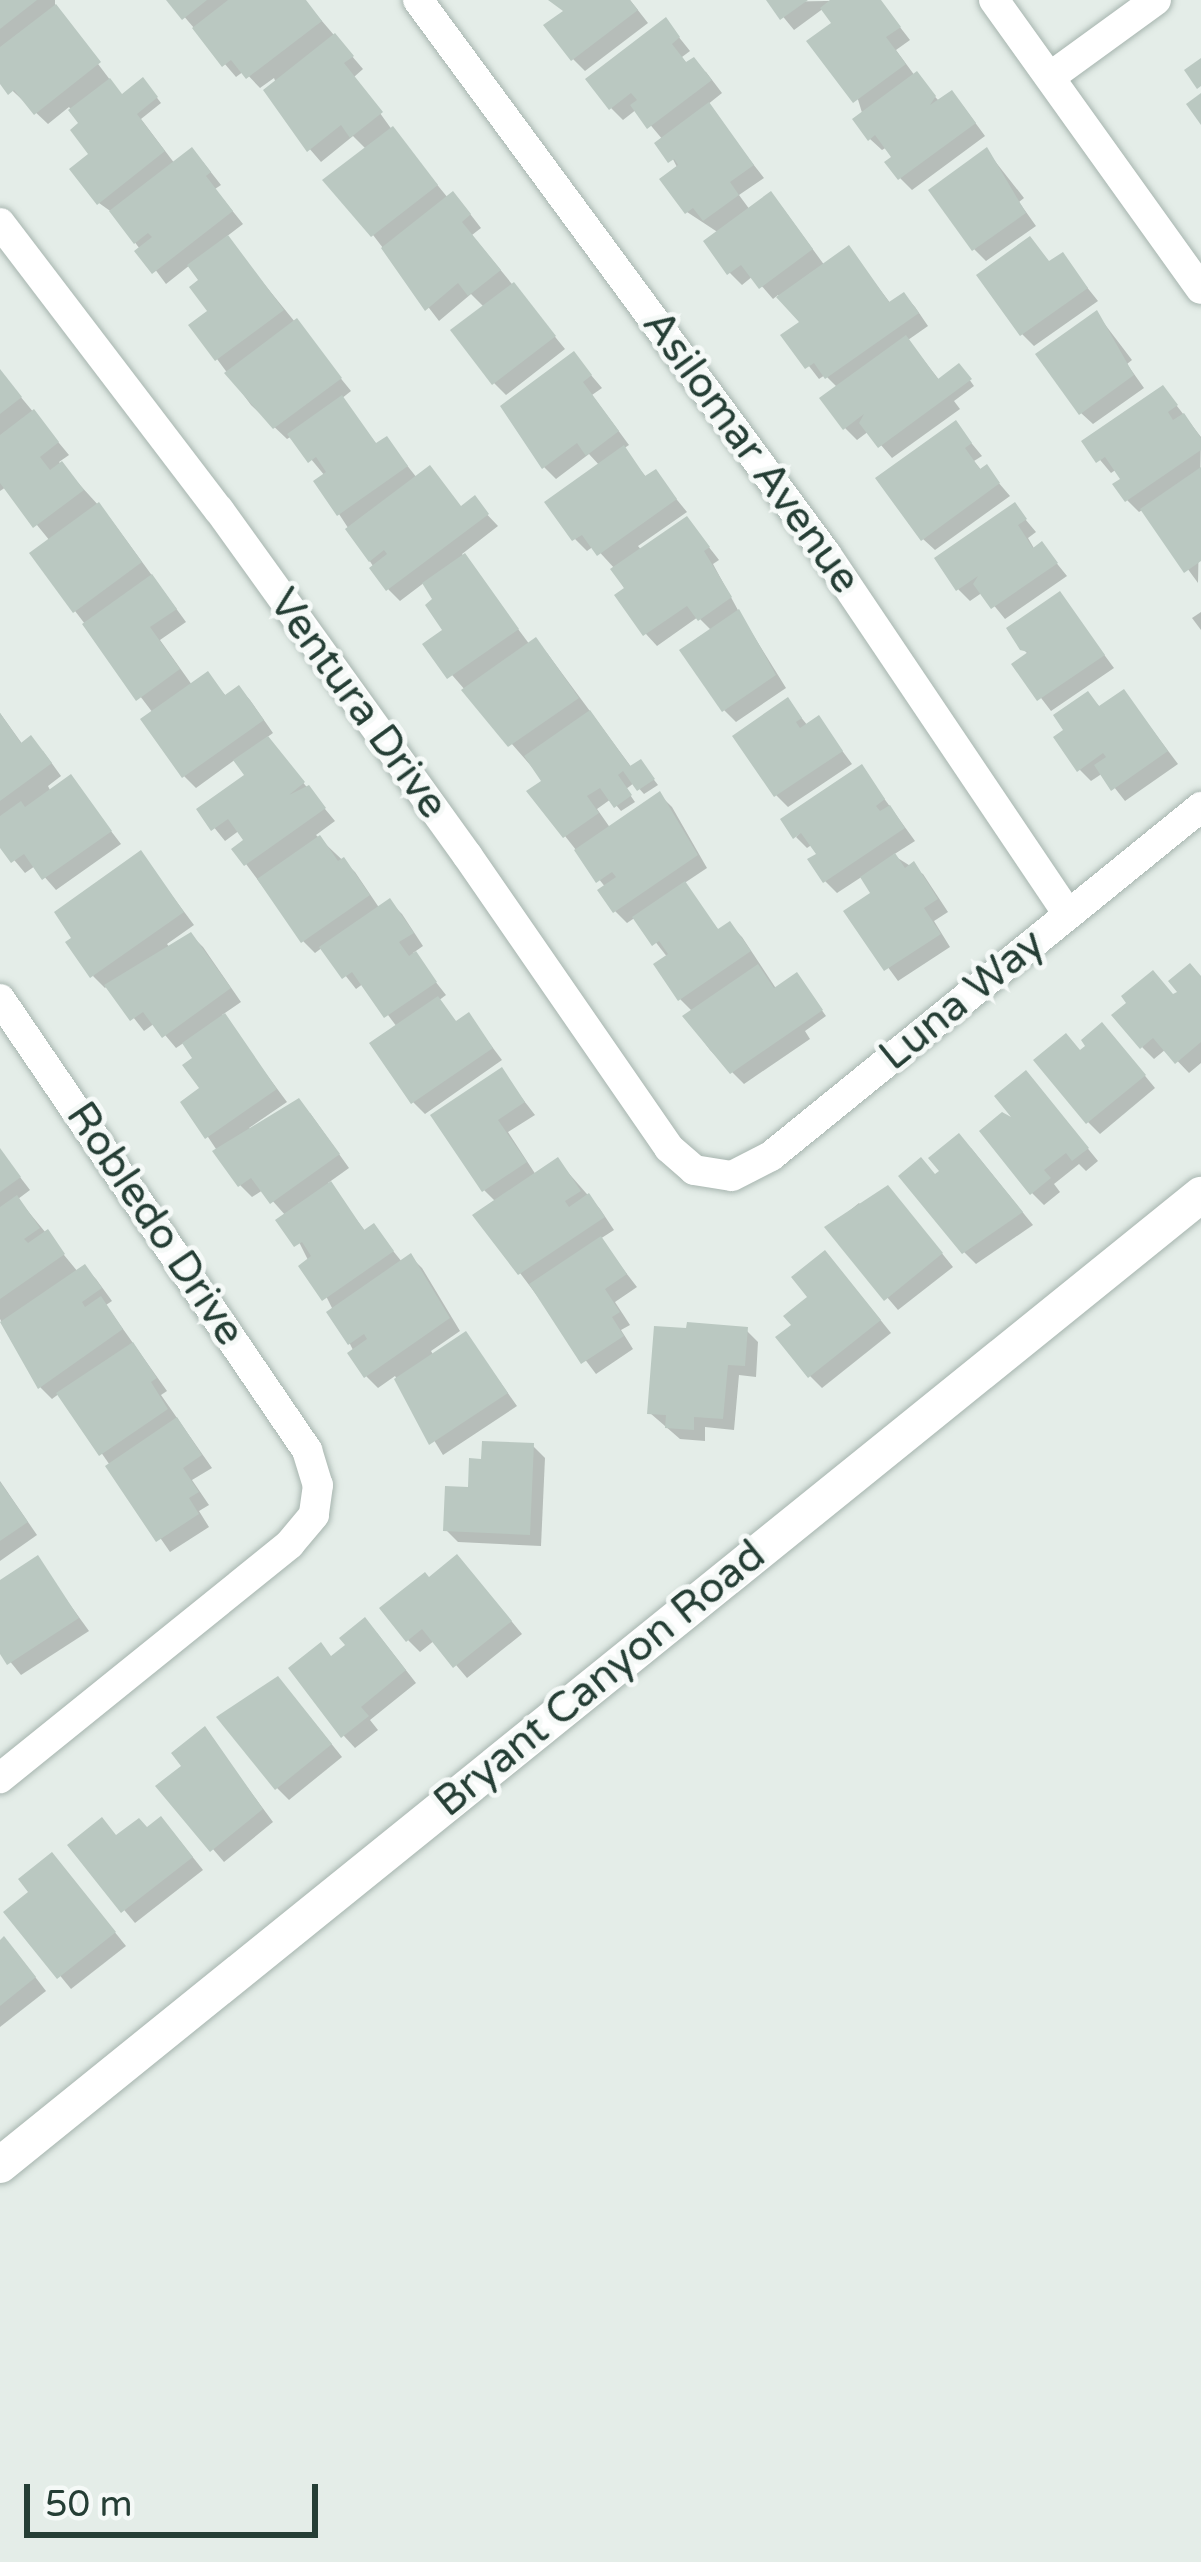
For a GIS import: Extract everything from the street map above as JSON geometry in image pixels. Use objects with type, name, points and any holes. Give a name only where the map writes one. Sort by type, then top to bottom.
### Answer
[{"type":"street","name":"Asilomar Avenue","points":[[418,0],[826,554],[1068,914]]},
{"type":"street","points":[[994,0],[1201,289]]},
{"type":"street","points":[[1050,77],[1156,0]]},
{"type":"street","name":"Ventura Drive","points":[[0,224],[219,510],[467,855],[669,1148],[694,1170],[716,1177]]},
{"type":"street","name":"Luna Way","points":[[716,1177],[747,1171],[771,1156],[1201,807]]},
{"type":"street","name":"Robledo Drive","points":[[0,999],[307,1450],[319,1485],[314,1515],[305,1529],[0,1778]]},
{"type":"street","name":"Bryant Canyon Road","points":[[0,2164],[1201,1195]]},
{"type":"building","points":[[0,0],[37,0],[0,29]]},
{"type":"building","points":[[166,0],[207,0],[182,20]]},
{"type":"building","points":[[228,0],[306,0],[322,21],[246,79],[231,60],[222,67],[192,28]]},
{"type":"building","points":[[548,0],[630,0],[638,10],[571,61],[543,25],[563,11]]},
{"type":"building","points":[[766,0],[808,0],[780,20]]},
{"type":"building","points":[[830,0],[881,0],[901,27],[886,37],[906,64],[853,103],[806,41],[831,23],[820,8]]},
{"type":"building","points":[[56,4],[101,62],[34,115],[14,90],[8,95],[0,84],[0,47]]},
{"type":"building","points":[[666,17],[680,37],[672,44],[686,62],[694,57],[712,80],[647,129],[630,105],[637,100],[631,93],[609,110],[585,79]]},
{"type":"building","points":[[335,33],[354,56],[344,63],[383,112],[350,138],[341,125],[307,152],[263,90]]},
{"type":"building","points":[[1201,58],[1201,86],[1197,89],[1184,70]]},
{"type":"building","points":[[917,71],[936,96],[930,105],[952,90],[976,123],[898,180],[884,162],[891,157],[875,135],[868,141],[852,119]]},
{"type":"building","points":[[143,77],[158,97],[137,114],[165,151],[97,205],[69,169],[88,154],[70,130],[78,123],[68,110],[110,78],[122,94]]},
{"type":"building","points":[[1201,93],[1201,125],[1186,104]]},
{"type":"building","points":[[709,102],[754,165],[730,182],[739,195],[703,221],[693,208],[685,214],[659,179],[678,165],[674,159],[668,163],[654,143]]},
{"type":"building","points":[[393,126],[438,185],[371,237],[322,180]]},
{"type":"building","points":[[192,147],[211,172],[206,176],[233,211],[152,274],[134,251],[152,237],[148,233],[134,244],[109,211]]},
{"type":"building","points":[[987,147],[1026,213],[972,251],[928,190]]},
{"type":"building","points":[[453,191],[471,214],[462,222],[501,270],[468,296],[458,283],[425,311],[381,248]]},
{"type":"building","points":[[771,191],[813,249],[759,289],[741,265],[727,275],[703,241]]},
{"type":"building","points":[[228,235],[284,310],[215,361],[188,325],[207,311],[189,287],[198,280],[187,265]]},
{"type":"building","points":[[1030,236],[1049,261],[1063,252],[1088,288],[1020,336],[976,275]]},
{"type":"building","points":[[849,245],[889,302],[904,292],[919,313],[825,379],[814,363],[805,369],[780,335],[799,322],[776,297]]},
{"type":"building","points":[[514,282],[556,336],[492,385],[450,330]]},
{"type":"building","points":[[1097,310],[1134,375],[1079,415],[1035,354]]},
{"type":"building","points":[[297,318],[342,378],[273,429],[224,373]]},
{"type":"building","points":[[906,335],[938,379],[959,363],[972,379],[878,448],[859,423],[864,414],[843,430],[819,398]]},
{"type":"building","points":[[574,351],[592,375],[583,382],[619,431],[586,456],[577,443],[542,469],[500,406]]},
{"type":"building","points":[[0,369],[22,397],[0,414]]},
{"type":"building","points":[[1163,385],[1178,405],[1168,412],[1173,420],[1184,413],[1201,438],[1201,450],[1125,502],[1112,484],[1120,479],[1105,457],[1096,463],[1081,441]]},
{"type":"building","points":[[342,395],[376,443],[387,436],[408,466],[337,516],[313,481],[326,472],[316,457],[308,463],[287,434]]},
{"type":"building","points":[[34,409],[59,442],[40,457],[50,470],[62,461],[84,490],[33,528],[0,483],[0,435]]},
{"type":"building","points":[[956,420],[972,443],[965,448],[980,469],[987,464],[1000,483],[921,541],[875,478]]},
{"type":"building","points":[[624,445],[645,476],[656,469],[677,499],[597,556],[582,535],[572,541],[544,502]]},
{"type":"building","points":[[430,465],[461,506],[475,495],[489,514],[386,591],[369,568],[387,554],[384,550],[369,562],[345,529]]},
{"type":"building","points":[[1201,467],[1201,561],[1184,573],[1140,509]]},
{"type":"building","points":[[99,502],[142,562],[73,613],[29,553]]},
{"type":"building","points":[[1015,502],[1027,519],[1018,525],[1033,548],[1042,541],[1058,563],[991,609],[973,584],[978,576],[956,591],[934,558]]},
{"type":"building","points":[[687,516],[710,547],[704,551],[732,597],[698,621],[687,606],[643,636],[614,595],[624,588],[610,569]]},
{"type":"building","points":[[465,553],[519,629],[447,679],[422,644],[442,630],[425,605],[432,599],[422,583]]},
{"type":"building","points":[[152,574],[177,609],[150,627],[180,669],[136,701],[82,624]]},
{"type":"building","points":[[1060,591],[1105,655],[1037,701],[1011,664],[1028,652],[1020,650],[1006,628]]},
{"type":"building","points":[[739,609],[776,675],[722,712],[679,650]]},
{"type":"building","points":[[536,637],[579,698],[508,747],[461,690]]},
{"type":"building","points":[[208,671],[225,695],[239,685],[264,720],[182,778],[140,719]]},
{"type":"building","points":[[1124,689],[1168,751],[1111,791],[1094,765],[1106,757],[1103,753],[1077,772],[1053,737],[1063,730],[1053,715],[1088,691],[1099,706]]},
{"type":"building","points":[[788,697],[802,718],[796,722],[800,728],[819,715],[843,751],[774,797],[732,736]]},
{"type":"building","points":[[590,710],[630,766],[641,759],[655,779],[637,791],[623,771],[618,775],[632,795],[614,808],[600,788],[587,796],[599,813],[563,838],[526,791],[541,781],[524,756]]},
{"type":"building","points":[[0,713],[21,743],[31,735],[52,763],[0,801]]},
{"type":"building","points":[[268,736],[305,782],[289,795],[309,785],[326,808],[244,866],[231,849],[243,840],[228,819],[211,831],[196,809],[244,775],[233,760]]},
{"type":"building","points":[[862,764],[885,799],[876,806],[880,811],[890,805],[905,828],[823,883],[807,859],[816,854],[801,833],[793,839],[780,819]]},
{"type":"building","points":[[71,774],[112,831],[42,880],[24,854],[11,863],[0,848],[0,816],[21,801],[25,807]]},
{"type":"building","points":[[660,791],[698,855],[613,913],[597,890],[616,877],[612,872],[596,883],[574,850]]},
{"type":"building","points":[[320,835],[338,861],[344,857],[370,895],[301,943],[257,879]]},
{"type":"building","points":[[141,850],[184,912],[90,978],[65,942],[71,938],[54,912]]},
{"type":"building","points":[[895,853],[905,868],[914,861],[938,899],[924,908],[941,934],[884,971],[843,911],[870,893],[860,877]]},
{"type":"building","points":[[685,881],[718,929],[730,921],[751,951],[678,1001],[653,964],[668,954],[659,941],[652,946],[632,917]]},
{"type":"building","points":[[390,898],[414,933],[399,942],[409,956],[416,951],[437,982],[384,1018],[352,972],[342,979],[319,947]]},
{"type":"building","points":[[191,932],[231,988],[162,1038],[143,1012],[130,1021],[104,985]]},
{"type":"building","points":[[1190,963],[1201,976],[1201,1042],[1175,1064],[1153,1038],[1140,1049],[1111,1015],[1126,1003],[1121,996],[1153,970],[1173,994],[1177,992],[1168,981]]},
{"type":"building","points":[[758,964],[774,988],[797,972],[823,1010],[730,1074],[682,1016]]},
{"type":"building","points":[[438,996],[456,1021],[469,1012],[493,1048],[411,1104],[369,1043]]},
{"type":"building","points":[[225,1013],[277,1089],[205,1139],[180,1102],[199,1088],[182,1065],[192,1058],[182,1043]]},
{"type":"building","points":[[1102,1022],[1146,1075],[1086,1124],[1033,1060],[1066,1033],[1080,1050],[1085,1046],[1081,1040]]},
{"type":"building","points":[[502,1067],[525,1102],[498,1120],[527,1162],[482,1192],[430,1115]]},
{"type":"building","points":[[1026,1070],[1089,1148],[1072,1161],[1066,1153],[1044,1170],[1051,1178],[1030,1195],[979,1131],[1002,1112],[1011,1117],[994,1096]]},
{"type":"building","points":[[299,1098],[340,1154],[270,1204],[251,1178],[238,1187],[212,1151]]},
{"type":"building","points":[[959,1133],[1023,1212],[962,1254],[898,1176],[921,1157],[935,1174],[939,1171],[928,1158]]},
{"type":"building","points":[[0,1148],[21,1177],[0,1192]]},
{"type":"building","points":[[558,1157],[581,1191],[565,1201],[569,1207],[589,1193],[605,1217],[518,1275],[472,1215]]},
{"type":"building","points":[[331,1181],[364,1230],[374,1223],[394,1251],[322,1301],[298,1266],[311,1256],[302,1242],[294,1247],[275,1220]]},
{"type":"building","points":[[888,1185],[943,1253],[884,1301],[824,1227]]},
{"type":"building","points":[[17,1195],[40,1228],[24,1239],[28,1243],[48,1229],[65,1254],[0,1299],[0,1207]]},
{"type":"building","points":[[601,1236],[627,1274],[605,1289],[620,1312],[612,1317],[624,1336],[581,1364],[529,1284]]},
{"type":"building","points":[[825,1250],[881,1320],[808,1378],[775,1337],[791,1325],[783,1316],[807,1297],[791,1277]]},
{"type":"building","points":[[411,1253],[450,1318],[364,1378],[347,1353],[367,1339],[364,1334],[348,1345],[326,1312]]},
{"type":"building","points":[[85,1264],[102,1288],[82,1302],[85,1307],[101,1296],[123,1329],[38,1389],[0,1322]]},
{"type":"building","points":[[687,1322],[748,1327],[745,1366],[728,1365],[723,1419],[694,1417],[694,1430],[665,1428],[666,1415],[647,1414],[654,1326],[686,1328]]},
{"type":"building","points":[[466,1331],[508,1393],[429,1445],[394,1379]]},
{"type":"building","points":[[133,1342],[157,1378],[151,1382],[168,1409],[99,1456],[56,1393]]},
{"type":"building","points":[[177,1417],[202,1455],[183,1468],[199,1492],[189,1498],[199,1514],[156,1542],[105,1466]]},
{"type":"building","points":[[482,1441],[534,1443],[530,1535],[443,1531],[445,1486],[468,1487],[469,1458],[481,1459]]},
{"type":"building","points":[[0,1482],[28,1522],[0,1541]]},
{"type":"building","points":[[457,1554],[512,1621],[453,1668],[422,1629],[406,1642],[379,1608]]},
{"type":"building","points":[[38,1555],[79,1618],[7,1665],[0,1654],[0,1580]]},
{"type":"building","points":[[365,1617],[406,1670],[361,1707],[369,1716],[341,1738],[288,1668],[321,1642],[331,1656],[345,1645],[339,1638]]},
{"type":"building","points":[[278,1676],[332,1744],[275,1790],[216,1717]]},
{"type":"building","points":[[205,1726],[263,1809],[210,1852],[155,1786],[181,1766],[171,1753]]},
{"type":"building","points":[[161,1816],[193,1857],[121,1913],[67,1845],[102,1817],[116,1835],[139,1818],[147,1827]]},
{"type":"building","points":[[52,1852],[116,1932],[57,1979],[3,1912],[28,1892],[18,1879]]},
{"type":"building","points":[[4,1936],[36,1977],[0,2006],[0,1940]]}]
